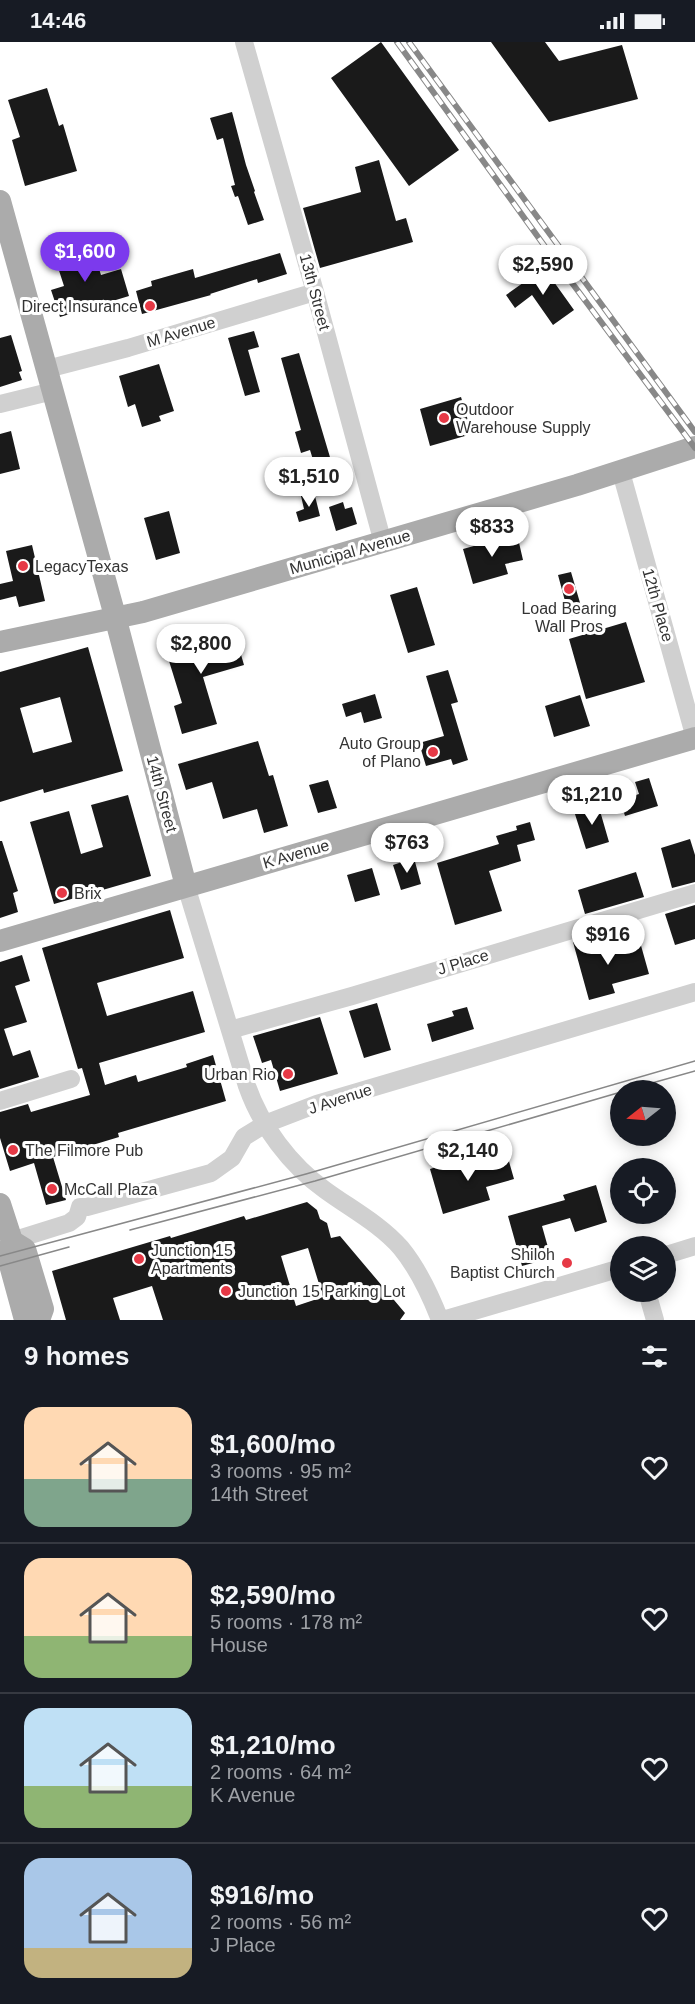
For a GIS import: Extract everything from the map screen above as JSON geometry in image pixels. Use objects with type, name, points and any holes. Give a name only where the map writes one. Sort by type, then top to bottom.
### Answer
[{"type":"main road","name":"14th Street","points":[[0,201],[116,618],[186,886]]},
{"type":"main road","name":"Municipal Avenue","points":[[0,642],[116,618],[383,543],[621,472],[695,447]]},
{"type":"main road","name":"K Avenue","points":[[0,941],[695,738]]},
{"type":"main road","points":[[0,1204],[7,1254],[24,1316],[28,1320]]},
{"type":"main road","points":[[6,1243],[25,1249],[43,1309],[39,1320]]},
{"type":"street","name":"13th Street","points":[[244,42],[383,543]]},
{"type":"street","name":"M Avenue","points":[[47,369],[128,348],[315,292]]},
{"type":"street","points":[[0,404],[53,391]]},
{"type":"street","name":"12th Place","points":[[621,472],[695,738]]},
{"type":"street","name":"14th Street","points":[[186,886],[252,1101],[265,1124],[306,1174],[324,1190],[363,1215],[400,1246],[415,1266],[442,1320]]},
{"type":"street","name":"J Place","points":[[230,1030],[695,893]]},
{"type":"street","name":"J Avenue","points":[[6,1243],[69,1223],[77,1217],[80,1207],[212,1173],[232,1158],[244,1137],[265,1124],[317,1104],[695,992]]},
{"type":"street","points":[[0,1101],[71,1079]]},
{"type":"street","points":[[676,1252],[695,1246]]},
{"type":"street","points":[[442,1320],[610,1271]]},
{"type":"street","points":[[650,1302],[656,1320]]},
{"type":"building","points":[[381,42],[459,150],[409,186],[331,78]]},
{"type":"building","points":[[491,42],[545,42],[559,61],[622,45],[638,99],[549,122]]},
{"type":"building","points":[[47,88],[59,126],[63,124],[77,171],[25,186],[12,140],[20,137],[8,100]]},
{"type":"building","points":[[232,112],[264,220],[248,225],[238,196],[235,197],[231,186],[235,185],[223,138],[217,140],[210,118]]},
{"type":"building","points":[[379,160],[396,221],[406,218],[413,242],[320,268],[303,208],[361,192],[355,167]]},
{"type":"building","points":[[82,247],[84,256],[94,253],[101,275],[121,269],[129,296],[60,317],[51,290],[64,286],[54,255]]},
{"type":"building","points":[[280,253],[287,274],[258,283],[257,279],[211,295],[142,314],[136,291],[152,286],[151,281],[193,269],[195,278]]},
{"type":"building","points":[[544,268],[574,310],[553,325],[532,295],[515,308],[506,295]]},
{"type":"building","points":[[254,331],[259,347],[248,350],[260,392],[245,396],[228,338]]},
{"type":"building","points":[[11,335],[22,371],[19,372],[22,380],[0,387],[0,338]]},
{"type":"building","points":[[299,353],[335,474],[319,479],[310,450],[301,453],[295,432],[301,430],[281,358]]},
{"type":"building","points":[[159,364],[174,411],[159,416],[161,421],[142,427],[135,404],[128,407],[119,376]]},
{"type":"building","points":[[461,397],[472,434],[430,446],[420,409]]},
{"type":"building","points":[[11,431],[20,469],[0,474],[0,434]]},
{"type":"building","points":[[314,492],[320,516],[299,522],[296,512],[304,509],[301,496]]},
{"type":"building","points":[[343,502],[345,509],[352,507],[357,524],[336,531],[329,507]]},
{"type":"building","points":[[169,511],[180,553],[156,560],[144,518]]},
{"type":"building","points":[[517,534],[523,560],[505,564],[508,574],[473,584],[463,549]]},
{"type":"building","name":"LegacyTexas","points":[[32,545],[45,601],[19,607],[16,596],[0,600],[0,584],[13,581],[6,551]]},
{"type":"building","points":[[571,572],[583,613],[569,616],[558,575]]},
{"type":"building","points":[[417,587],[435,645],[408,653],[390,595]]},
{"type":"building","points":[[626,622],[645,682],[586,699],[569,639]]},
{"type":"building","points":[[233,627],[244,665],[203,677],[217,724],[182,734],[174,706],[182,703],[165,648]]},
{"type":"building","points":[[88,647],[123,771],[44,793],[43,789],[0,802],[0,672]],"holes":[[[60,697],[72,742],[33,753],[20,708]]]},
{"type":"building","points":[[448,670],[458,702],[451,704],[468,760],[453,765],[451,759],[426,766],[419,743],[444,736],[426,676]]},
{"type":"building","points":[[375,694],[382,718],[364,723],[361,712],[346,717],[342,704]]},
{"type":"building","points":[[580,695],[590,726],[554,737],[545,706]]},
{"type":"building","points":[[258,741],[269,776],[273,775],[288,826],[264,833],[257,809],[223,819],[212,782],[186,790],[178,764]]},
{"type":"building","points":[[649,778],[658,806],[625,816],[620,800],[639,794],[635,782]]},
{"type":"building","points":[[328,780],[337,808],[318,813],[309,785]]},
{"type":"building","points":[[128,795],[151,876],[54,904],[30,822],[69,811],[81,854],[103,847],[91,805]]},
{"type":"building","points":[[598,804],[609,842],[586,849],[574,811]]},
{"type":"building","points":[[530,822],[535,840],[517,845],[521,861],[489,871],[502,911],[455,925],[437,863],[499,844],[496,836],[517,830],[516,826]]},
{"type":"building","points":[[690,839],[695,855],[695,882],[672,888],[661,848]]},
{"type":"building","points":[[0,841],[2,841],[18,891],[13,893],[18,912],[0,918]]},
{"type":"building","points":[[414,858],[421,884],[401,890],[393,865]]},
{"type":"building","points":[[372,868],[380,895],[355,902],[347,875]]},
{"type":"building","points":[[636,872],[644,897],[585,914],[578,890]]},
{"type":"building","points":[[695,905],[695,939],[675,945],[665,914]]},
{"type":"building","points":[[170,910],[184,958],[97,983],[107,1016],[193,991],[205,1032],[99,1063],[105,1085],[136,1075],[138,1082],[187,1067],[186,1064],[213,1055],[226,1101],[118,1133],[119,1137],[53,1157],[66,1200],[46,1205],[34,1163],[10,1171],[0,1138],[0,1112],[28,1104],[31,1112],[90,1095],[82,1068],[78,1069],[42,948]]},
{"type":"building","points":[[597,934],[601,952],[640,942],[649,974],[612,984],[615,993],[589,1000],[573,942]]},
{"type":"building","points":[[22,955],[30,981],[15,986],[27,1022],[4,1029],[13,1056],[30,1050],[39,1077],[0,1089],[0,962]]},
{"type":"building","points":[[377,1003],[391,1050],[364,1058],[349,1011]]},
{"type":"building","points":[[467,1007],[474,1029],[432,1042],[427,1024],[454,1016],[452,1011]]},
{"type":"building","points":[[320,1017],[338,1074],[280,1091],[271,1060],[262,1063],[253,1036]]},
{"type":"building","points":[[475,1155],[478,1166],[508,1158],[514,1179],[486,1187],[490,1200],[443,1214],[430,1169]]},
{"type":"building","points":[[596,1185],[607,1222],[575,1232],[570,1218],[542,1226],[551,1258],[522,1266],[508,1216],[565,1200],[563,1195]]},
{"type":"building","name":"Junction 15 Apartments","points":[[307,1202],[317,1210],[320,1219],[327,1223],[331,1238],[340,1236],[405,1313],[400,1320],[163,1320],[152,1286],[113,1298],[120,1320],[66,1320],[52,1271],[244,1216],[246,1220]],"holes":[[[308,1248],[323,1297],[296,1306],[281,1256]]]},
{"type":"tram line","points":[[0,1256],[306,1174],[695,1061]]},
{"type":"tram line","points":[[663,1080],[695,1071]]},
{"type":"tram line","points":[[130,1230],[315,1181],[610,1095]]},
{"type":"tram line","points":[[0,1266],[69,1247]]},
{"type":"railway","points":[[397,42],[695,448]]},
{"type":"railway","points":[[409,42],[695,432]]},
{"type":"place","name":"Direct Insurance","points":[[150,306]]},
{"type":"place","name":"Outdoor Warehouse Supply","points":[[444,418]]},
{"type":"place","name":"LegacyTexas","points":[[23,566]]},
{"type":"place","name":"Load Bearing Wall Pros","points":[[569,589]]},
{"type":"place","name":"Auto Group of Plano","points":[[433,752]]},
{"type":"place","name":"Brix","points":[[62,893]]},
{"type":"place","name":"Urban Rio","points":[[288,1074]]},
{"type":"place","name":"The Filmore Pub","points":[[13,1150]]},
{"type":"place","name":"McCall Plaza","points":[[52,1189]]},
{"type":"place","name":"Junction 15 Apartments","points":[[139,1259]]},
{"type":"place","name":"Shiloh Baptist Church","points":[[567,1263]]},
{"type":"place","name":"Junction 15 Parking Lot","points":[[226,1291]]}]
